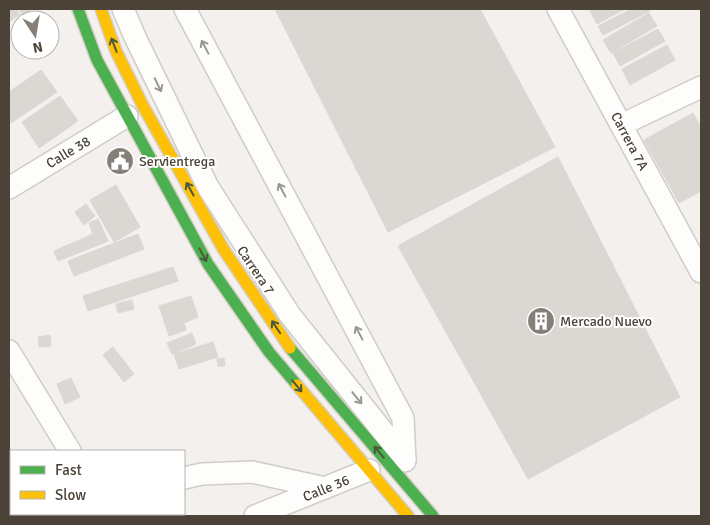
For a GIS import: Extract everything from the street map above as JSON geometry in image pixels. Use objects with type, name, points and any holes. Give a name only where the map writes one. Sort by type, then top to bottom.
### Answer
[{"type":"main road","points":[[78,9],[97,60],[208,264],[269,352],[408,516]]},
{"type":"main road","name":"Carrera 7","points":[[101,9],[116,51],[143,106],[224,250],[288,346],[433,516]]},
{"type":"street","points":[[123,9],[208,187],[290,315],[405,459]]},
{"type":"street","points":[[185,9],[397,405],[403,418],[405,483]]},
{"type":"street","name":"Carrera 7A","points":[[558,9],[701,272]]},
{"type":"street","points":[[622,125],[701,87]]},
{"type":"street","name":"Calle 38","points":[[9,188],[127,116]]},
{"type":"street","points":[[9,351],[69,450]]},
{"type":"street","name":"Calle 36","points":[[255,516],[369,470]]},
{"type":"street","points":[[185,478],[202,474],[252,472],[325,488]]},
{"type":"building","points":[[9,9],[16,9],[10,10],[9,22]]},
{"type":"building","points":[[275,9],[480,9],[555,147],[388,232]]},
{"type":"building","points":[[589,9],[625,9],[597,24]]},
{"type":"building","points":[[632,9],[649,9],[650,11],[603,35],[598,26]]},
{"type":"building","points":[[649,13],[657,26],[611,53],[603,40]]},
{"type":"building","points":[[658,29],[665,41],[620,66],[613,53]]},
{"type":"building","points":[[667,45],[675,60],[630,85],[622,69]]},
{"type":"building","points":[[41,70],[57,92],[11,123],[9,119],[9,92]]},
{"type":"building","points":[[60,96],[78,121],[39,148],[22,122]]},
{"type":"building","points":[[693,113],[701,127],[701,191],[679,203],[644,140]]},
{"type":"building","name":"Mercado Nuevo","points":[[558,157],[680,397],[528,479],[398,246]]},
{"type":"building","points":[[116,185],[140,227],[114,242],[90,200]]},
{"type":"building","points":[[86,204],[95,216],[84,225],[75,212]]},
{"type":"building","points":[[98,219],[108,241],[58,261],[54,251],[93,234],[89,223]]},
{"type":"building","points":[[138,234],[144,249],[74,276],[68,261]]},
{"type":"building","points":[[173,267],[178,281],[88,311],[83,296]]},
{"type":"building","points":[[191,296],[198,317],[184,323],[186,330],[169,336],[159,306]]},
{"type":"building","points":[[132,300],[134,309],[118,313],[116,304]]},
{"type":"building","points":[[192,333],[196,344],[172,354],[167,343]]},
{"type":"building","points":[[50,335],[51,346],[39,347],[38,337]]},
{"type":"building","points":[[213,342],[218,357],[179,369],[174,354]]},
{"type":"building","points":[[113,347],[134,374],[124,382],[103,355]]},
{"type":"building","points":[[224,358],[225,366],[218,366],[217,359]]},
{"type":"building","points":[[71,378],[80,397],[65,404],[57,384]]},
{"type":"traffic: fast","points":[[78,9],[97,60],[208,264],[269,352],[297,385]]},
{"type":"traffic: fast","points":[[290,348],[433,516]]},
{"type":"traffic: slow","points":[[101,9],[116,51],[143,106],[224,250],[290,348]]},
{"type":"traffic: slow","points":[[297,385],[408,516]]},
{"type":"place","name":"Servientrega","points":[[120,161]]},
{"type":"place","name":"Mercado Nuevo","points":[[541,321]]}]
